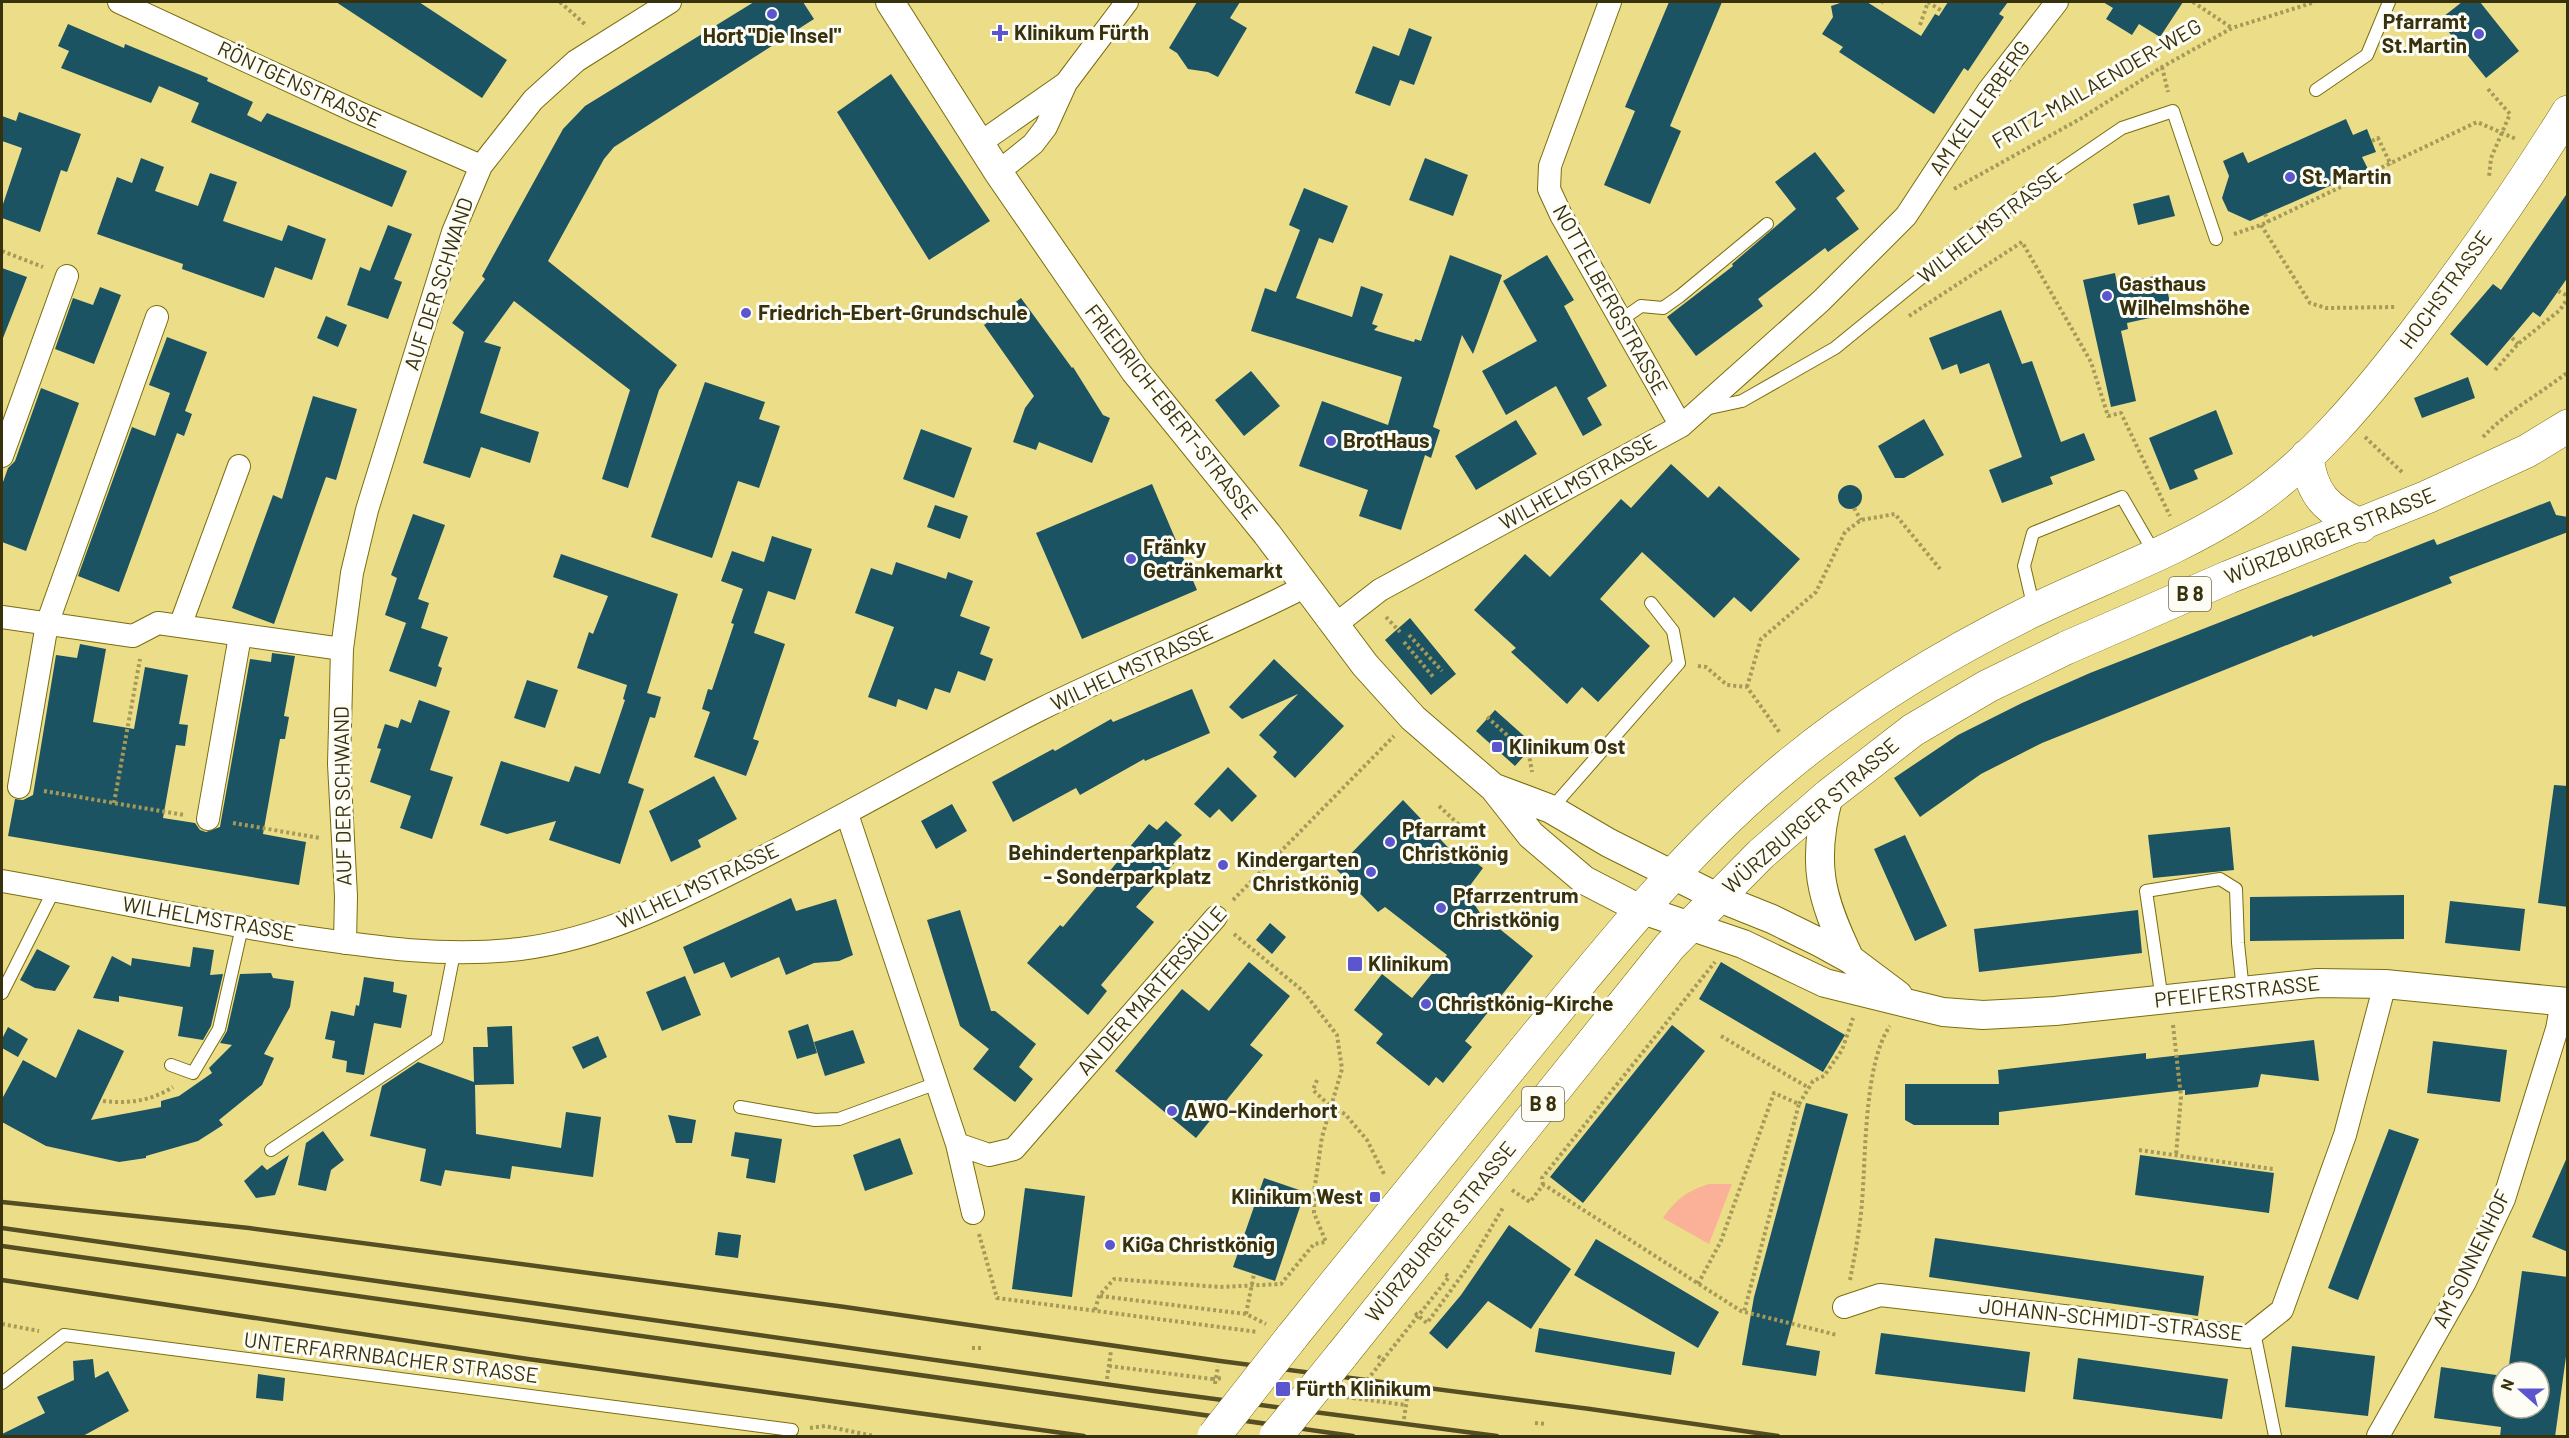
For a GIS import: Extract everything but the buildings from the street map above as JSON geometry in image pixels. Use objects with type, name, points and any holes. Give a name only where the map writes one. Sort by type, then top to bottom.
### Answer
[{"type":"main road","name":"HOCHSTRASSE","points":[[2307,456],[2377,382],[2436,306],[2480,246],[2568,112]]},
{"type":"main road","name":"WÜRZBURGER STRASSE","points":[[1276,1437],[1623,1003],[1689,925],[1761,854],[1829,795],[1912,730],[1988,686],[2066,648],[2229,577],[2361,526],[2427,497],[2527,451],[2568,426]]},
{"type":"main road","name":"B 8","points":[[1214,1437],[1280,1331],[1640,909],[1728,819],[1799,757],[1888,690],[1956,650],[2034,610],[2169,548],[2245,507],[2307,456]]},
{"type":"main road","points":[[2307,456],[2310,476],[2316,492],[2341,516],[2361,526]]},
{"type":"street","name":"RÖNTGENSTRASSE","points":[[119,2],[357,112],[481,165]]},
{"type":"street","name":"AUF DER SCHWAND","points":[[345,943],[339,764],[342,649],[352,573],[367,510],[453,232],[481,165],[533,100],[576,61],[670,2]]},
{"type":"street","name":"FRIEDRICH-EBERT-STRASSE","points":[[890,2],[998,172],[1135,371],[1306,586],[1372,674],[1413,718],[1494,788],[1531,835],[1584,880],[1640,909],[1689,925]]},
{"type":"street","points":[[998,172],[1033,144],[1047,127],[1066,83],[1127,2]]},
{"type":"street","name":"NOTTELBERGSTRASSE","points":[[1610,2],[1550,166],[1549,189],[1560,215],[1621,320],[1689,419]]},
{"type":"street","name":"AM KELLERBERG","points":[[1906,216],[1988,91],[2057,2]]},
{"type":"street","points":[[980,143],[1066,83]]},
{"type":"street","name":"WILHELMSTRASSE","points":[[1335,625],[1380,590],[1689,419],[1821,301],[1906,216]]},
{"type":"street","points":[[2,456],[67,276]]},
{"type":"street","points":[[20,787],[47,624],[157,317]]},
{"type":"street","points":[[180,626],[239,466]]},
{"type":"street","name":"WILHELMSTRASSE","points":[[2,881],[242,927],[345,943],[454,953],[527,948],[583,936],[642,916],[848,814],[1038,711],[1259,610],[1306,586]]},
{"type":"street","points":[[2,617],[133,636],[158,623],[342,649]]},
{"type":"street","points":[[208,819],[240,636]]},
{"type":"street","name":"FRIEDRICH-EBERT-STRASSE","points":[[1494,788],[1551,810],[1609,843],[1717,897]]},
{"type":"street","points":[[1829,795],[1819,841],[1819,871],[1834,925],[1850,959]]},
{"type":"street","points":[[848,814],[957,1144],[973,1214]]},
{"type":"street","name":"PFEIFERSTRASSE","points":[[1717,897],[1772,919],[1850,959],[1907,1001]]},
{"type":"street","name":"AN DER MARTERSÄULE","points":[[957,1144],[989,1155],[1014,1149],[1216,917]]},
{"type":"street","name":"PFEIFERSTRASSE","points":[[1689,925],[1743,944],[1826,983],[1907,1001],[1942,1012],[1983,1015],[2055,1011],[2318,982],[2385,984],[2565,1002]]},
{"type":"street","name":"JOHANN-SCHMIDT-STRASSE","points":[[1844,1307],[1880,1295],[2248,1337],[2282,1310],[2345,1135],[2385,984]]},
{"type":"street","name":"AM SONNENHOF","points":[[2378,1437],[2465,1282],[2504,1198],[2565,1002]]},
{"type":"lane","points":[[2316,90],[2367,55],[2389,2]]},
{"type":"lane","points":[[2173,111],[2216,239]]},
{"type":"lane","name":"WILHELMSTRASSE","points":[[1689,419],[1742,401],[1835,348],[2019,198],[2122,128],[2173,111]]},
{"type":"lane","points":[[1621,320],[1641,306],[1663,308],[1767,224]]},
{"type":"lane","points":[[2034,610],[2024,566],[2033,533],[2122,497],[2169,548]]},
{"type":"lane","points":[[1551,810],[1679,663],[1673,631],[1651,603]]},
{"type":"lane","points":[[2166,999],[2146,891],[2220,879],[2236,889],[2243,991]]},
{"type":"lane","points":[[2,993],[54,890]]},
{"type":"lane","points":[[171,1065],[193,1073],[219,1029],[242,927]]},
{"type":"lane","points":[[271,1150],[437,1039],[454,953]]},
{"type":"lane","points":[[740,1107],[815,1120],[839,1119],[937,1083]]},
{"type":"lane","points":[[2254,1332],[2275,1437]]},
{"type":"lane","points":[[2,1383],[64,1335]]},
{"type":"lane","name":"UNTERFARRNBACHER STRASSE","points":[[64,1335],[792,1430]]},
{"type":"path","points":[[560,2],[592,31],[601,46]]},
{"type":"path","points":[[1920,25],[1928,2],[1934,3],[1942,11]]},
{"type":"path","points":[[2193,2],[2232,28]]},
{"type":"path","name":"FRITZ-MAILAENDER-WEG","points":[[1947,193],[2080,119],[2162,67],[2232,28],[2315,2]]},
{"type":"path","points":[[2162,67],[2173,111]]},
{"type":"path","points":[[2488,89],[2510,114],[2491,158],[2488,180]]},
{"type":"path","points":[[2216,239],[2269,222],[2477,122],[2502,132]]},
{"type":"path","points":[[2372,141],[2378,138],[2391,165]]},
{"type":"path","points":[[2265,214],[2269,222]]},
{"type":"path","points":[[2261,225],[2310,303],[2326,308],[2436,306]]},
{"type":"path","points":[[1905,319],[2022,242],[2091,362],[2108,416],[2121,413],[2169,548]]},
{"type":"path","points":[[2,251],[67,276]]},
{"type":"path","points":[[2495,370],[2518,344],[2560,310],[2568,297],[2558,291]]},
{"type":"path","points":[[2512,338],[2518,344]]},
{"type":"path","points":[[2345,418],[2427,497]]},
{"type":"path","points":[[1854,508],[1861,520]]},
{"type":"path","points":[[1747,687],[1761,639],[1816,592],[1845,532],[1861,520],[1895,514],[1940,569]]},
{"type":"path","points":[[1381,614],[1400,632]]},
{"type":"path","points":[[114,803],[146,629]]},
{"type":"path","points":[[1409,635],[1442,672]]},
{"type":"path","points":[[1404,642],[1434,678]]},
{"type":"path","points":[[1679,663],[1706,667],[1727,685],[1747,687],[1799,757]]},
{"type":"path","points":[[1487,717],[1529,755],[1533,777]]},
{"type":"path","name":"AN DER MARTERSÄULE","points":[[1216,917],[1413,718]]},
{"type":"path","points":[[20,787],[343,842]]},
{"type":"path","points":[[1439,806],[1472,837]]},
{"type":"path","points":[[1095,1310],[1099,1296],[1114,1279],[1220,1287],[1281,1284],[1314,1244],[1326,1242],[1314,1214],[1314,1192],[1322,1137],[1342,1069],[1337,1035],[1303,991],[1238,937]]},
{"type":"path","points":[[1513,1191],[1530,1202],[1543,1185],[1542,1178],[1719,957]]},
{"type":"path","points":[[2166,999],[2181,1096],[2176,1155]]},
{"type":"path","points":[[1844,1307],[1855,1256],[1862,1204],[1868,1101],[1882,1037],[1907,1001]]},
{"type":"path","points":[[1744,1312],[1799,1104],[1813,1081],[1824,1076],[1842,1050],[1854,1014],[1863,1017]]},
{"type":"path","points":[[1881,1023],[1890,1026]]},
{"type":"path","points":[[1721,1036],[1809,1088]]},
{"type":"path","points":[[103,1101],[123,1104],[143,1100],[163,1093],[193,1073]]},
{"type":"path","points":[[1317,1080],[1313,1090],[1330,1106],[1346,1114],[1367,1140],[1380,1168]]},
{"type":"path","points":[[1698,1284],[1721,1241],[1774,1093],[1799,1104]]},
{"type":"path","points":[[2139,1150],[2273,1169]]},
{"type":"path","points":[[1543,1185],[1744,1312],[1838,1335]]},
{"type":"path","points":[[1417,1314],[1427,1323],[1468,1267],[1504,1206]]},
{"type":"path","points":[[973,1214],[997,1298],[1258,1332]]},
{"type":"path","points":[[1246,1314],[1254,1274]]},
{"type":"path","points":[[1353,1398],[1417,1314],[1446,1281]]},
{"type":"path","points":[[1099,1296],[1246,1314],[1280,1331]]},
{"type":"path","points":[[2,1324],[64,1335]]},
{"type":"path","points":[[972,1348],[981,1348]]},
{"type":"path","points":[[1107,1379],[1111,1351]]},
{"type":"path","points":[[1109,1366],[1212,1379]]},
{"type":"path","points":[[1213,1393],[1218,1366]]},
{"type":"path","points":[[1404,1419],[1408,1391]]},
{"type":"path","points":[[1337,1396],[1406,1405]]},
{"type":"path","points":[[1535,1423],[1546,1424]]},
{"type":"path","points":[[792,1430],[825,1426],[874,1437]]},
{"type":"shaded area","points":[[1709,1184],[1732,1184],[1709,1244],[1663,1218],[1683,1196]]},
{"type":"railway","points":[[2,1202],[249,1228],[845,1307],[1220,1361],[1778,1436]]},
{"type":"railway","points":[[2,1228],[1154,1391],[1497,1436]]},
{"type":"railway","points":[[2,1246],[1353,1436]]},
{"type":"railway","points":[[2,1280],[528,1359],[1084,1436]]},
{"type":"place","name":"Hort \"Die Insel\"","points":[[772,14]]},
{"type":"place","name":"Klinikum Fürth","points":[[1000,33]]},
{"type":"place","name":"Pfarramt St.Martin","points":[[2479,34]]},
{"type":"place","name":"St. Martin","points":[[2290,177]]},
{"type":"place","name":"Gasthaus Wilhelmshöhe","points":[[2107,296]]},
{"type":"place","name":"Friedrich-Ebert-Grundschule","points":[[746,313]]},
{"type":"place","name":"BrotHaus","points":[[1331,441]]},
{"type":"place","name":"Fränky Getränkemarkt","points":[[1131,559]]},
{"type":"place","name":"Klinikum Ost","points":[[1497,747]]},
{"type":"place","name":"Pfarramt Christkönig","points":[[1390,842]]},
{"type":"place","name":"Behindertenparkplatz - Sonderparkplatz","points":[[1223,865]]},
{"type":"place","name":"Kindergarten Christkönig","points":[[1371,872]]},
{"type":"place","name":"Pfarrzentrum Christkönig","points":[[1441,908]]},
{"type":"place","name":"Klinikum","points":[[1355,964]]},
{"type":"place","name":"Christkönig-Kirche","points":[[1426,1004]]},
{"type":"place","name":"AWO-Kinderhort","points":[[1172,1111]]},
{"type":"place","name":"Klinikum West","points":[[1375,1197]]},
{"type":"place","name":"KiGa Christkönig","points":[[1110,1245]]},
{"type":"place","name":"Fürth Klinikum","points":[[1283,1389]]}]
